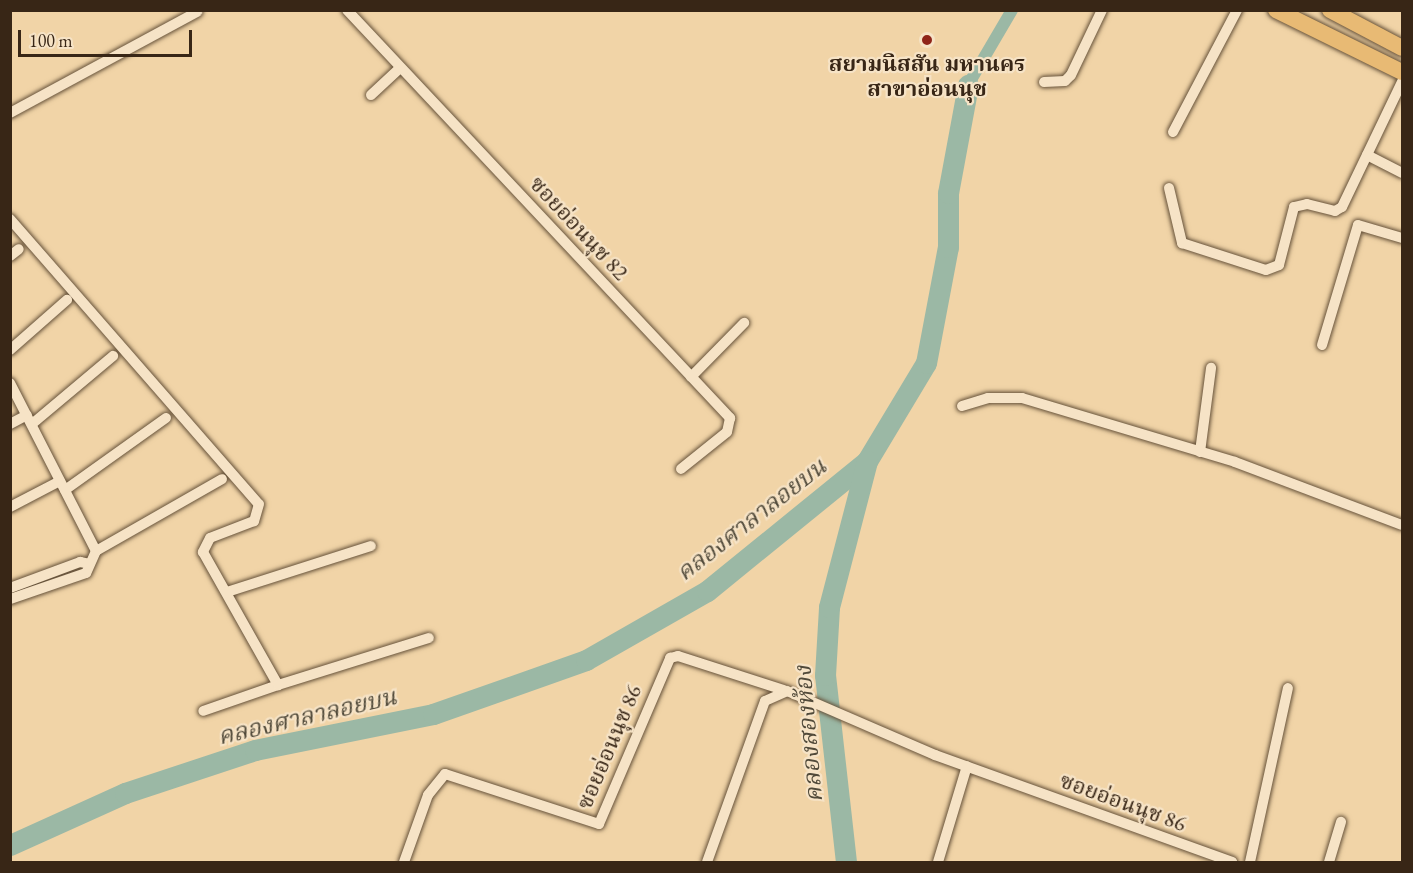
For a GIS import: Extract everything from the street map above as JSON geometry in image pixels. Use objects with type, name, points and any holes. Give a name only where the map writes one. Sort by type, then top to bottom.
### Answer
[{"type":"main road","points":[[1276,10],[1402,72]]},
{"type":"main road","points":[[1330,10],[1402,48]]},
{"type":"street","name":"ซอยอ่อนนุช 82","points":[[347,10],[730,418],[732,427],[681,469]]},
{"type":"street","points":[[1044,82],[1065,81],[1071,75],[1102,10]]},
{"type":"street","points":[[1173,132],[1237,10]]},
{"type":"street","points":[[10,113],[197,12]]},
{"type":"street","points":[[371,95],[400,68]]},
{"type":"street","points":[[1169,188],[1182,243],[1266,270],[1284,258],[1294,207],[1306,204],[1335,211],[1342,207],[1402,82]]},
{"type":"street","points":[[1367,155],[1402,173]]},
{"type":"street","points":[[10,219],[258,504],[254,521],[205,543],[203,552],[278,685]]},
{"type":"street","points":[[1322,345],[1358,225],[1402,238]]},
{"type":"street","points":[[10,350],[67,300]]},
{"type":"street","points":[[691,377],[744,323]]},
{"type":"street","points":[[10,424],[30,419],[113,356]]},
{"type":"street","points":[[1200,452],[1212,368]]},
{"type":"street","points":[[10,383],[96,551]]},
{"type":"street","points":[[962,406],[988,398],[1022,398],[1200,452],[1402,525]]},
{"type":"street","points":[[10,507],[62,485],[166,418]]},
{"type":"street","points":[[10,598],[86,573],[96,551],[222,479]]},
{"type":"street","points":[[227,592],[371,546]]},
{"type":"street","points":[[10,588],[80,562],[90,564]]},
{"type":"street","points":[[203,711],[429,638]]},
{"type":"street","name":"ซอยอ่อนนุช 86","points":[[404,862],[428,795],[445,774],[599,824],[670,658],[678,656],[787,691],[967,766],[1232,862]]},
{"type":"street","points":[[1250,862],[1288,688]]},
{"type":"street","points":[[707,862],[765,701],[787,691]]},
{"type":"street","points":[[938,862],[967,766]]},
{"type":"street","points":[[1329,862],[1341,822]]},
{"type":"waterway","name":"คลองศาลาลอยบน","points":[[968,85],[1012,10]]},
{"type":"waterway","name":"คลองศาลาลอยบน","points":[[10,845],[125,793],[255,750],[433,714],[586,660],[707,591],[867,461],[926,363],[948,247],[948,193],[968,85]]},
{"type":"waterway","name":"คลองสองห้อง","points":[[846,862],[825,675],[829,607],[867,461]]},
{"type":"place","name":"สยามนิสสัน มหานคร สาขาอ่อนนุช","points":[[927,40]]}]
